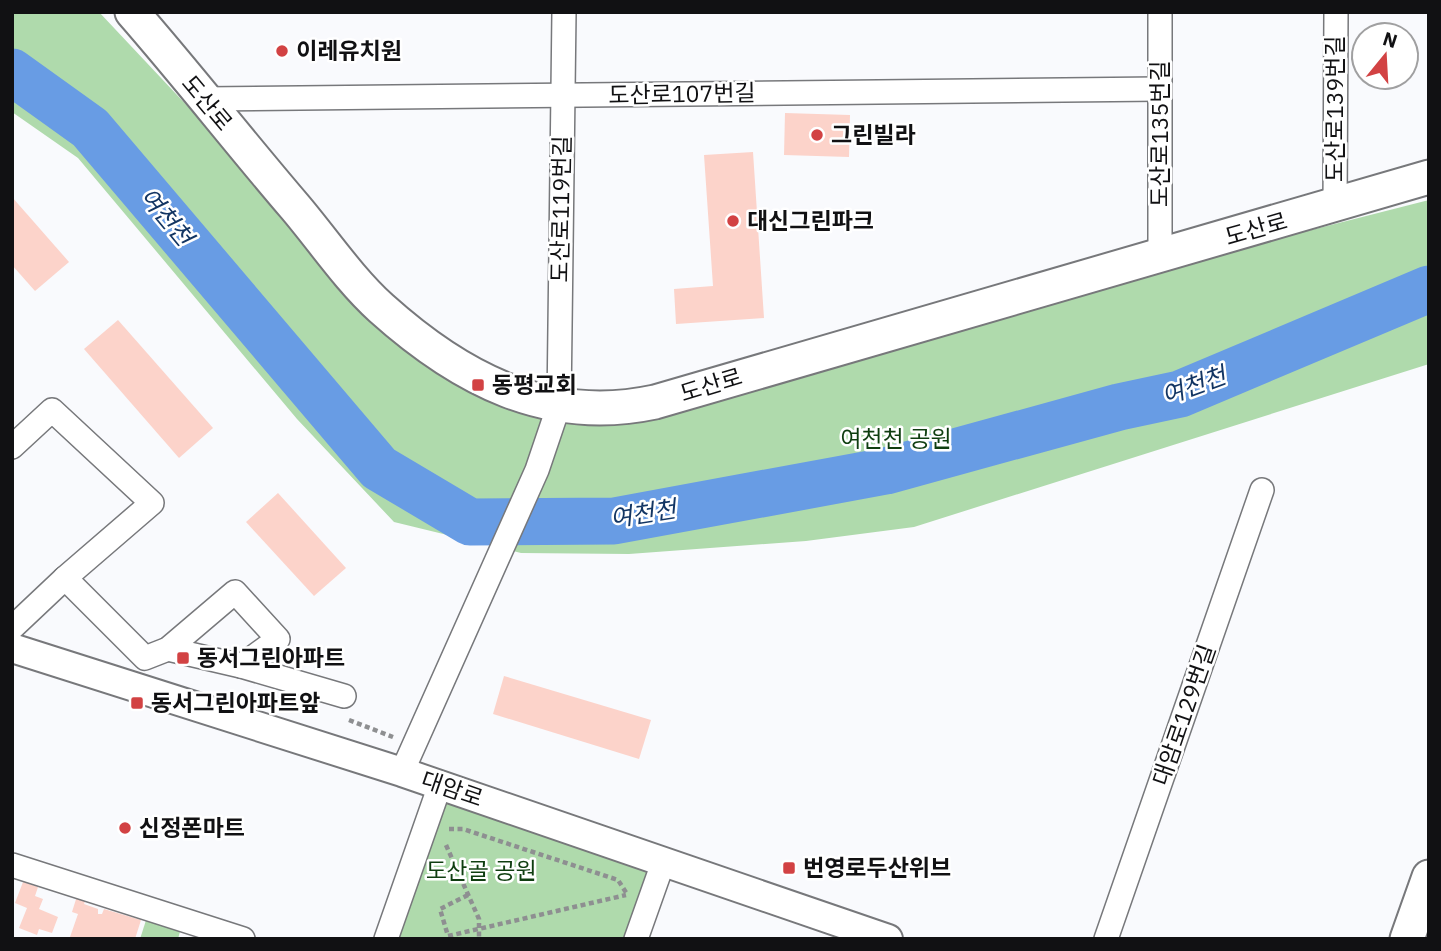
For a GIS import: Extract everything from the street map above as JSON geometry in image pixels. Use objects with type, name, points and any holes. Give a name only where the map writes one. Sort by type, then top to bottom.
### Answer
[{"type":"main road","name":"도산로","points":[[132,12],[380,307],[445,359],[489,383],[559,405],[608,408],[655,402],[1335,207],[1429,177]]},
{"type":"main road","points":[[1407,939],[1429,877]]},
{"type":"street","name":"도산로119번길","points":[[402,772],[537,470],[559,405],[564,12]]},
{"type":"street","name":"도산로135번길","points":[[1160,12],[1160,256]]},
{"type":"street","name":"도산로139번길","points":[[1335,207],[1336,12]]},
{"type":"street","name":"도산로107번길","points":[[204,99],[1160,89]]},
{"type":"street","points":[[12,447],[52,410],[152,503],[12,628]]},
{"type":"street","name":"대암로129번길","points":[[1105,939],[1262,490]]},
{"type":"street","points":[[65,578],[145,658],[169,649],[235,592],[278,639],[242,666]]},
{"type":"street","name":"대암로","points":[[12,648],[402,772],[888,939]]},
{"type":"street","points":[[169,649],[242,666],[344,696]]},
{"type":"street","points":[[386,939],[440,785]]},
{"type":"street","points":[[636,939],[664,860]]},
{"type":"street","points":[[12,865],[243,939]]},
{"type":"path","points":[[468,895],[440,909],[448,936],[479,931],[629,897],[618,880],[452,827],[444,835],[479,919],[479,931],[479,939]]},
{"type":"green space","name":"여천천 공원","points":[[12,12],[99,12],[302,228],[533,413],[897,347],[1268,241],[1429,200],[1429,364],[914,527],[806,541],[629,554],[521,553],[394,522],[297,419],[78,158],[12,112]]},
{"type":"green space","name":"도산골 공원","points":[[440,785],[664,860],[636,939],[386,939]]},
{"type":"green space","points":[[148,914],[182,924],[178,939],[140,939]]},
{"type":"building","name":"그린빌라","points":[[785,113],[850,115],[849,157],[784,155]]},
{"type":"building","name":"대신그린파크","points":[[753,152],[764,318],[676,324],[674,289],[713,286],[704,155]]},
{"type":"building","points":[[12,197],[69,262],[35,291],[12,265]]},
{"type":"building","points":[[118,320],[213,428],[179,458],[84,349]]},
{"type":"building","points":[[278,493],[346,568],[314,596],[246,522]]},
{"type":"building","points":[[504,676],[651,720],[639,759],[493,714]]},
{"type":"building","points":[[23,882],[38,887],[35,896],[43,899],[39,909],[58,917],[52,933],[39,929],[37,935],[19,928],[27,908],[15,903]]},
{"type":"building","points":[[77,896],[86,899],[84,904],[98,909],[98,914],[102,914],[104,909],[141,920],[135,939],[70,937],[78,914],[72,912]]},
{"type":"waterway","name":"여천천","points":[[12,72],[90,128],[379,468],[470,522],[614,521],[886,471],[1119,407],[1180,394],[1429,289]]},
{"type":"place","name":"이레유치원","points":[[282,51]]},
{"type":"place","name":"그린빌라","points":[[817,135]]},
{"type":"place","name":"대신그린파크","points":[[733,221]]},
{"type":"place","name":"동평교회","points":[[478,385]]},
{"type":"place","name":"동서그린아파트","points":[[183,658]]},
{"type":"place","name":"동서그린아파트앞","points":[[137,703]]},
{"type":"place","name":"신정폰마트","points":[[125,828]]},
{"type":"place","name":"번영로두산위브","points":[[789,868]]}]
